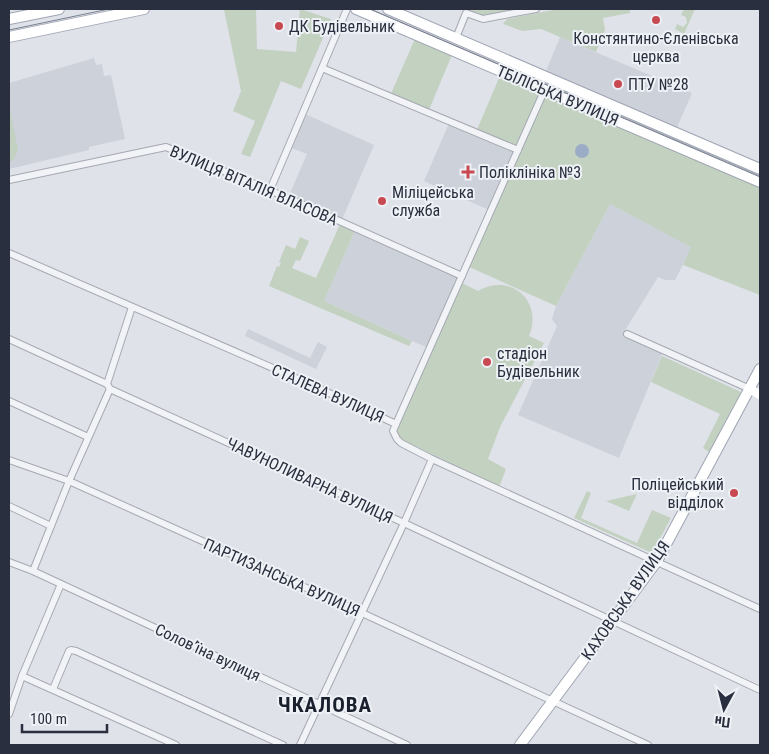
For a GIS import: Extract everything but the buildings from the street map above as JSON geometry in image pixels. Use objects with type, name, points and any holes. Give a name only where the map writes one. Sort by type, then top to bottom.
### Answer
[{"type":"main road","points":[[9,19],[59,9]]},
{"type":"main road","points":[[9,37],[144,9]]},
{"type":"main road","name":"ТБІЛІСЬКА ВУЛИЦЯ","points":[[356,9],[760,182]]},
{"type":"main road","name":"ТБІЛІСЬКА ВУЛИЦЯ","points":[[388,9],[760,168]]},
{"type":"main road","name":"КАХОВСЬКА ВУЛИЦЯ","points":[[520,745],[657,561],[760,369]]},
{"type":"main road","points":[[750,389],[760,395]]},
{"type":"street","points":[[270,190],[348,9]]},
{"type":"street","points":[[456,38],[466,13],[483,19],[536,9]]},
{"type":"street","points":[[322,68],[518,150]]},
{"type":"street","points":[[396,424],[546,89]]},
{"type":"street","name":"ВУЛИЦЯ ВІТАЛІЯ ВЛАСОВА","points":[[10,180],[166,147],[270,190],[462,276]]},
{"type":"street","name":"СТАЛЕВА ВУЛИЦЯ","points":[[9,253],[396,424],[393,431],[396,439],[432,459],[760,609]]},
{"type":"street","points":[[33,571],[108,387],[132,307]]},
{"type":"street","points":[[627,334],[750,389]]},
{"type":"street","name":"ЧАВУНОЛИВАРНА ВУЛИЦЯ","points":[[9,339],[108,387],[760,690]]},
{"type":"street","points":[[9,401],[88,437]]},
{"type":"street","points":[[300,745],[432,459]]},
{"type":"street","name":"ПАРТИЗАНСЬКА ВУЛИЦЯ","points":[[9,460],[68,482],[362,613],[648,745]]},
{"type":"street","points":[[9,506],[51,526]]},
{"type":"street","name":"Соловʼїна вулиця","points":[[9,562],[33,571],[407,745]]},
{"type":"street","points":[[9,714],[22,676],[61,584]]},
{"type":"street","points":[[53,689],[68,651],[76,651],[282,745]]},
{"type":"street","points":[[22,676],[176,745]]},
{"type":"shaded area","name":"ПТУ №28","points":[[560,37],[692,93],[675,132],[544,76]]},
{"type":"shaded area","points":[[94,58],[96,65],[102,64],[104,76],[111,75],[125,139],[89,147],[89,150],[9,169],[9,83]]},
{"type":"shaded area","points":[[303,113],[374,145],[341,222],[288,198],[307,154],[289,147]]},
{"type":"shaded area","name":"Поліклініка №3","points":[[450,121],[518,150],[491,211],[424,181]]},
{"type":"shaded area","points":[[610,204],[692,247],[675,280],[665,280],[658,277],[624,332],[664,350],[619,458],[518,415],[557,326],[552,319],[556,306]]},
{"type":"shaded area","points":[[356,228],[462,276],[430,349],[324,301]]},
{"type":"shaded area","points":[[248,329],[310,358],[318,342],[327,347],[316,369],[245,336]]},
{"type":"green space","points":[[256,9],[257,49],[296,52],[300,9],[331,19],[301,89],[281,81],[250,157],[241,154],[255,121],[233,111],[241,91],[224,10]]},
{"type":"green space","points":[[467,9],[510,9],[511,10],[482,16]]},
{"type":"green space","points":[[558,9],[630,9],[630,13],[603,18],[605,30],[596,52],[541,29],[522,31],[503,24],[507,19]]},
{"type":"green space","points":[[684,9],[695,9],[684,34],[675,29],[677,24],[683,27],[687,23],[686,17],[681,15]]},
{"type":"green space","points":[[417,34],[454,50],[428,112],[390,96]]},
{"type":"green space","points":[[502,71],[760,182],[760,295],[683,265],[691,247],[610,204],[556,306],[467,266],[518,150],[476,132]]},
{"type":"green space","points":[[9,105],[18,150],[14,159],[9,163]]},
{"type":"green space","points":[[341,222],[356,228],[324,301],[412,341],[409,346],[269,286],[277,266],[279,267],[281,263],[279,262],[286,245],[295,249],[300,237],[309,241],[300,261],[296,260],[292,268],[316,278]]},
{"type":"green space","name":"стадіон Будівельник","points":[[462,283],[478,291],[490,286],[502,285],[521,293],[528,301],[532,312],[529,336],[544,343],[500,427],[488,459],[506,469],[500,485],[495,485],[401,439],[396,431]]},
{"type":"green space","points":[[662,356],[741,392],[709,452],[703,448],[720,414],[651,382]]},
{"type":"green space","points":[[587,491],[591,493],[581,518],[637,543],[652,510],[671,518],[652,553],[574,518]]},
{"type":"green space","points":[[637,494],[629,511],[606,501]]},
{"type":"water","points":[[579,144],[585,144],[589,151],[585,158],[579,158],[575,154],[575,148]]},
{"type":"tram line","points":[[9,30],[109,9]]},
{"type":"tram line","points":[[370,9],[760,177]]},
{"type":"place","name":"Констянтино-Єленівська церква","points":[[656,20]]},
{"type":"place","name":"ДК Будівельник","points":[[279,26]]},
{"type":"place","name":"ПТУ №28","points":[[618,84]]},
{"type":"place","name":"Поліклініка №3","points":[[468,172]]},
{"type":"place","name":"Міліцейська служба","points":[[382,201]]},
{"type":"place","name":"стадіон Будівельник","points":[[487,362]]},
{"type":"place","name":"Поліцейський відділок","points":[[734,493]]},
{"type":"district","name":"ЧКАЛОВА","points":[[325,705]]}]
